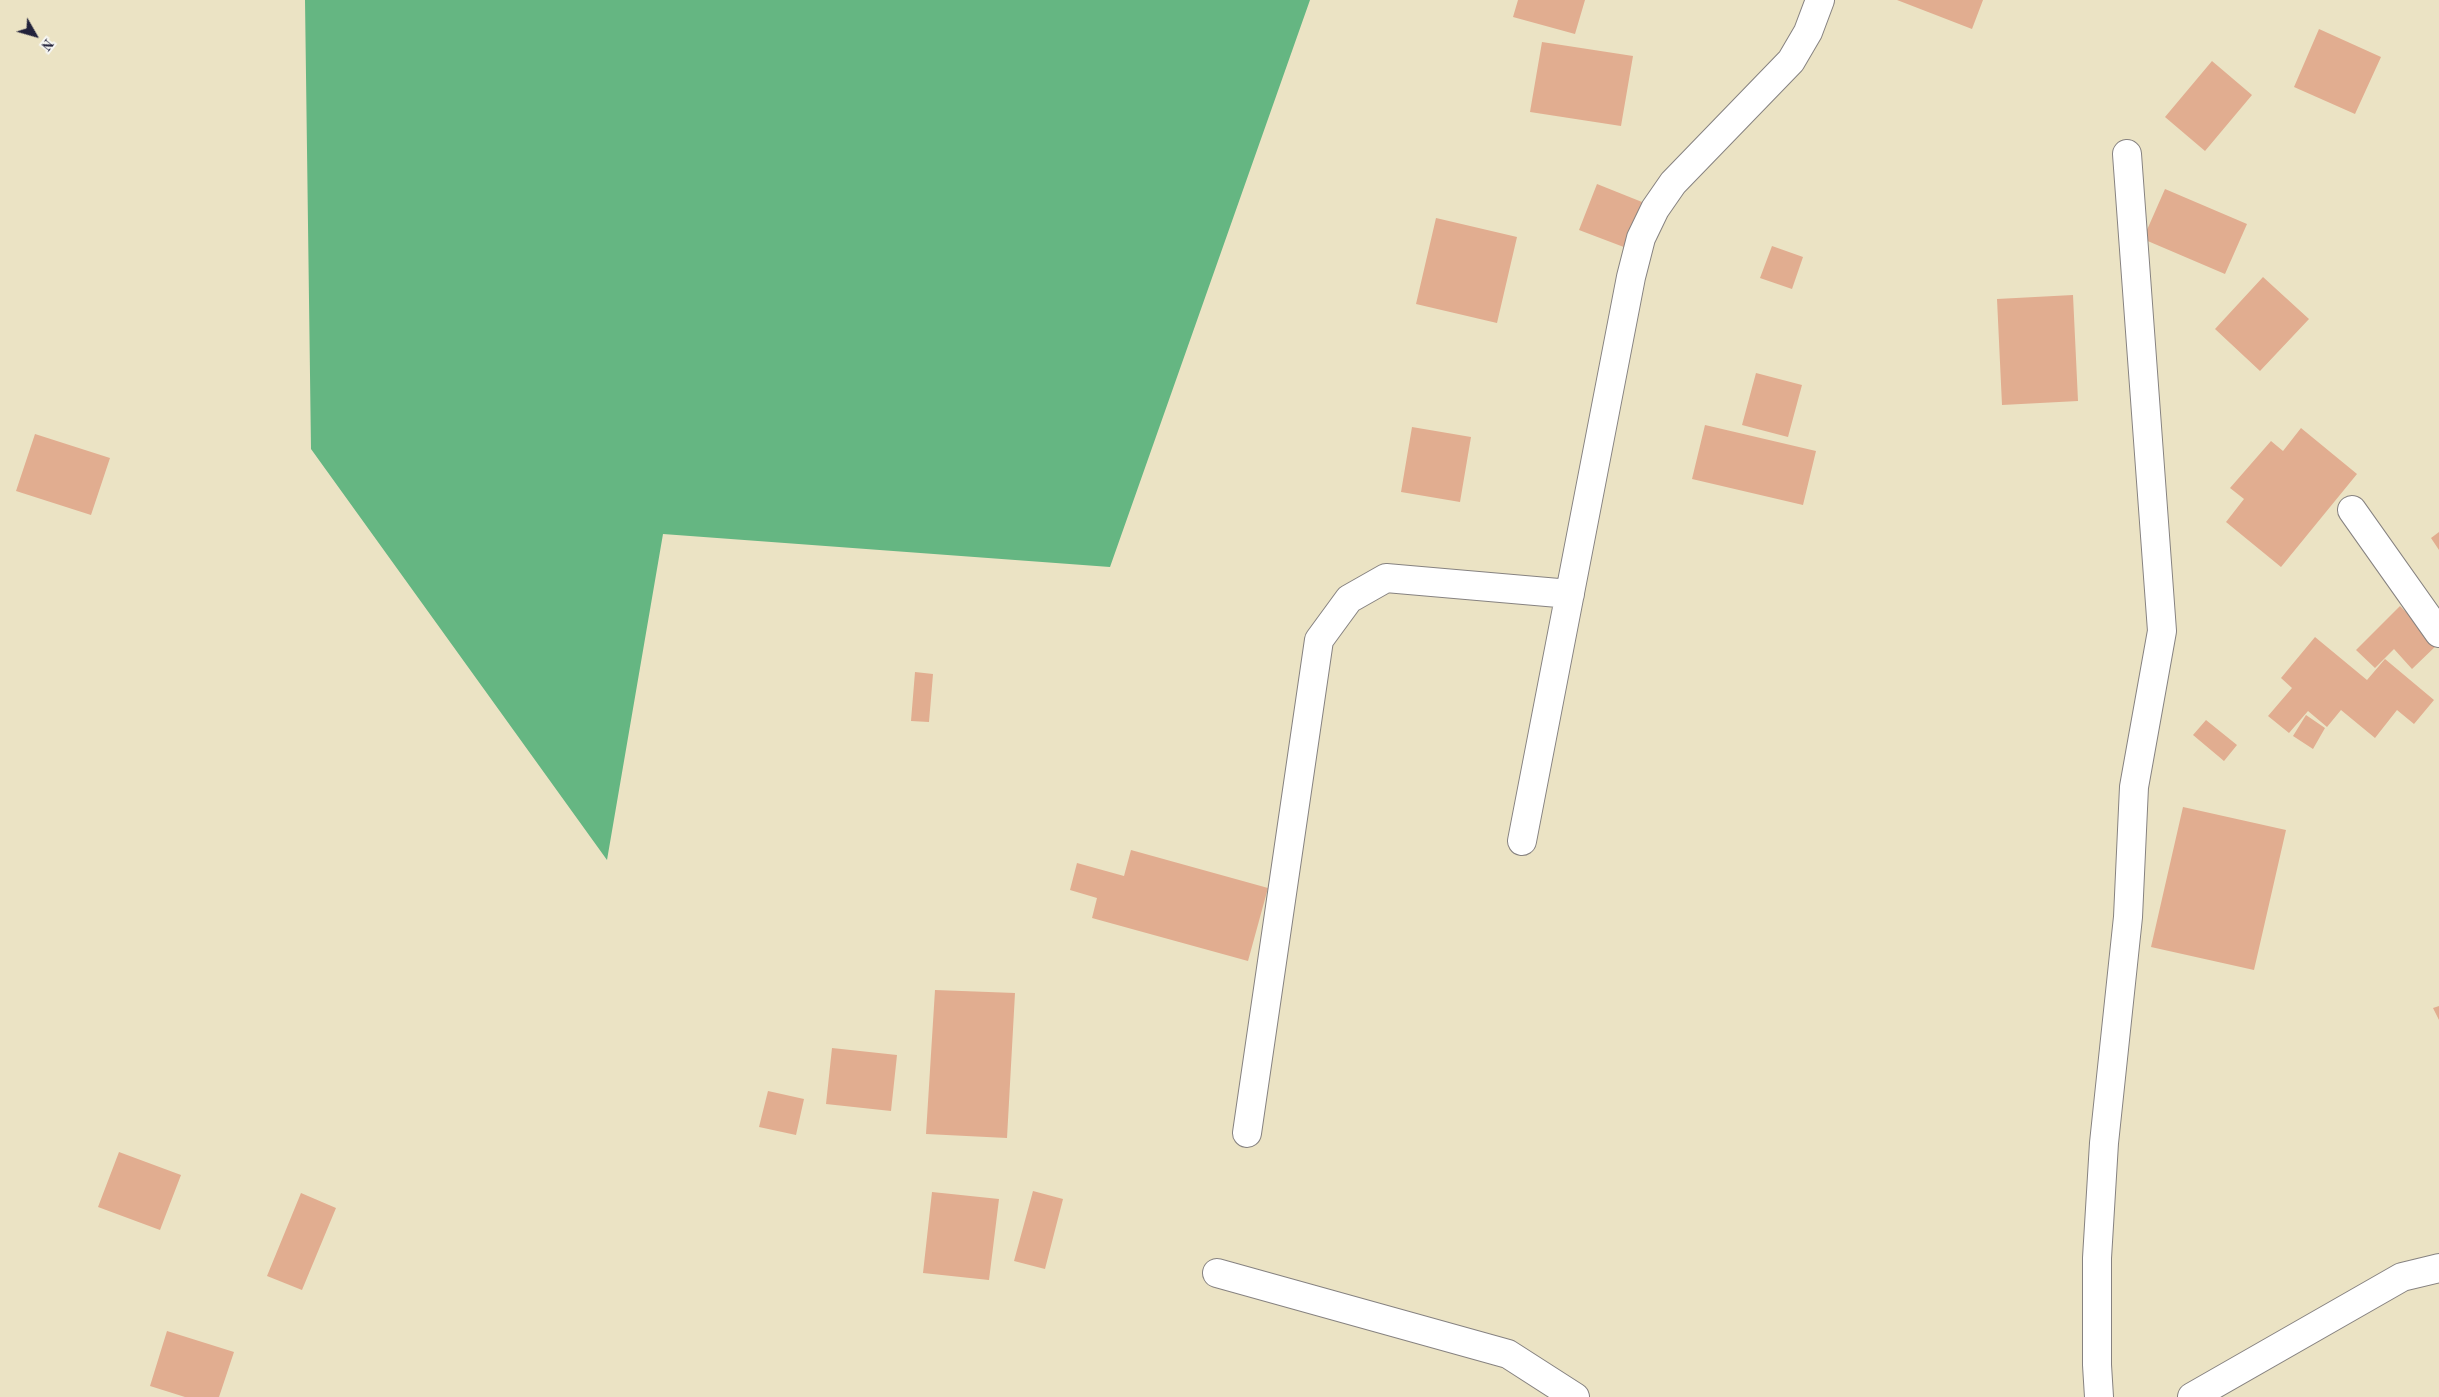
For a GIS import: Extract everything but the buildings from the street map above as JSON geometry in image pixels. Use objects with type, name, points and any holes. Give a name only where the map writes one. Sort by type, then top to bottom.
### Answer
[{"type":"street","points":[[1522,841],[1631,277],[1641,238],[1655,209],[1673,183],[1791,61],[1808,32],[1820,0]]},
{"type":"street","points":[[2099,1397],[2097,1365],[2097,1258],[2104,1143],[2128,917],[2134,787],[2162,631],[2127,154]]},
{"type":"street","points":[[2352,510],[2439,633]]},
{"type":"street","points":[[1247,1132],[1319,640],[1349,599],[1386,578],[1570,594]]},
{"type":"street","points":[[2192,1397],[2226,1389],[2402,1277],[2439,1268]]},
{"type":"street","points":[[1217,1273],[1508,1354],[1575,1397]]},
{"type":"green space","points":[[305,0],[1310,0],[1110,567],[663,534],[607,860],[311,449]]}]
